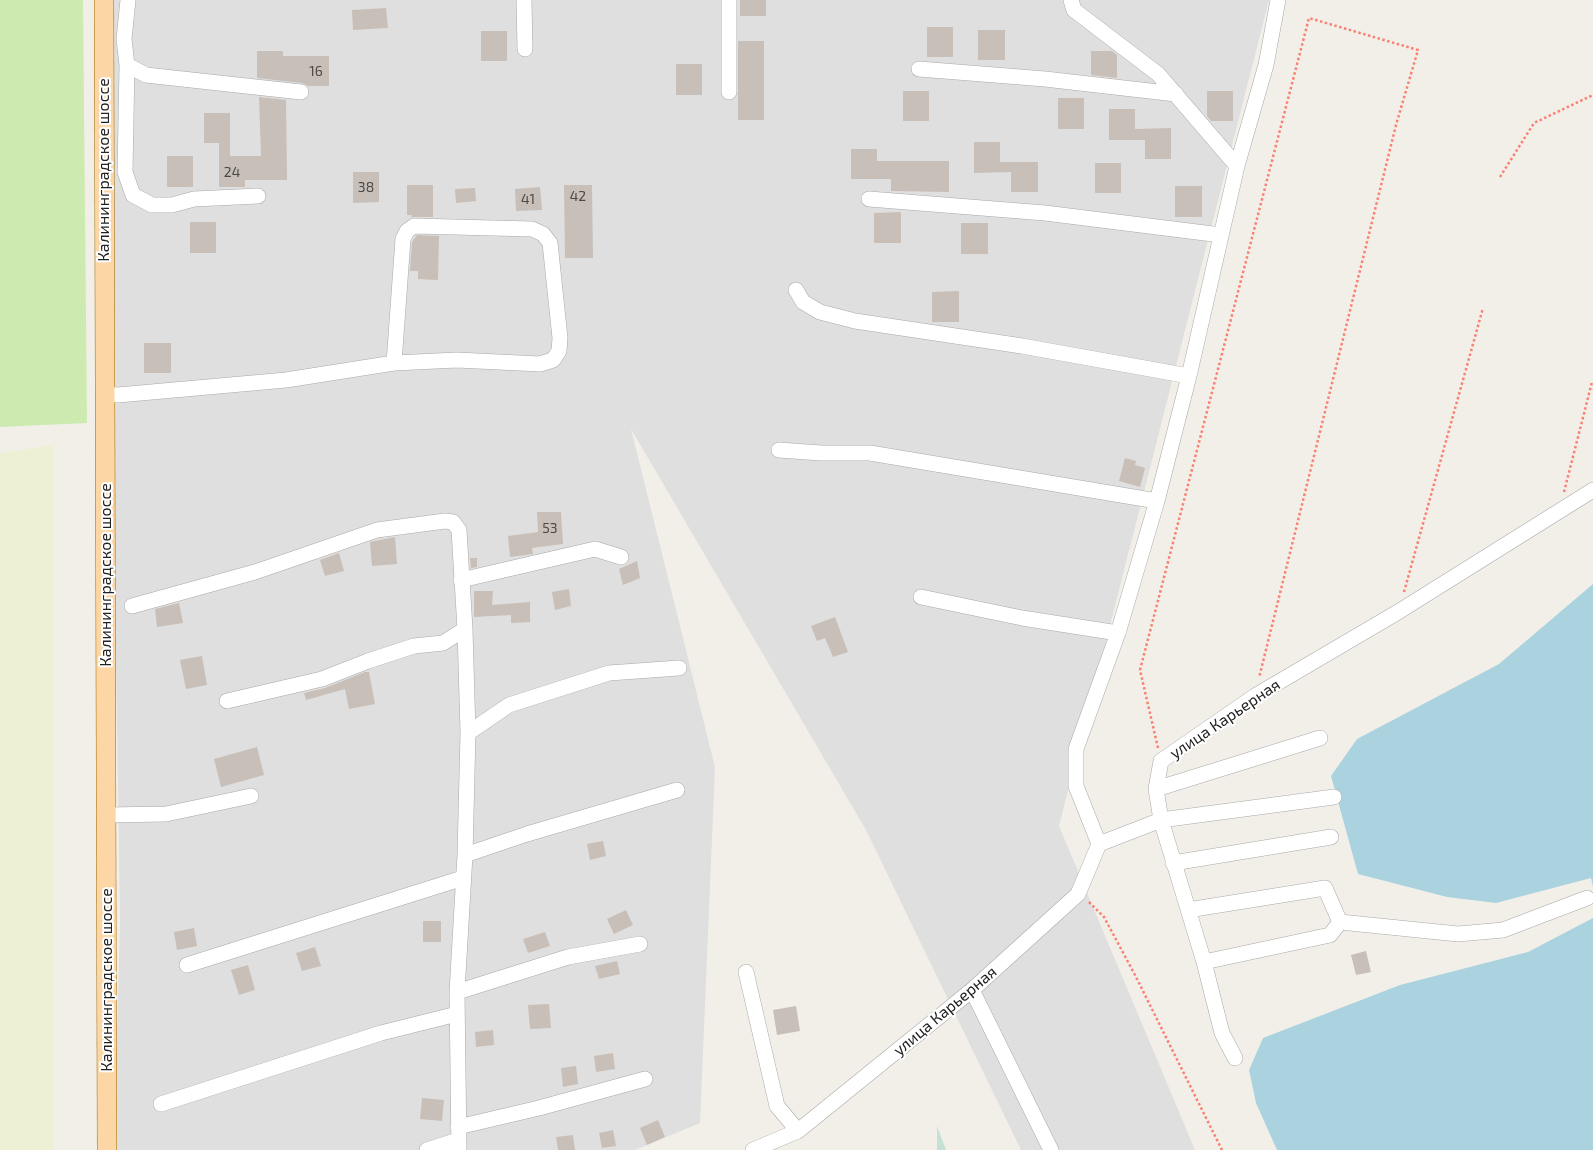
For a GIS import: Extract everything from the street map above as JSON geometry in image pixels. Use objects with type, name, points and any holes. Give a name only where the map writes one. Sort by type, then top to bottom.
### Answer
[{"type":"main road","name":"Калининградское шоссе","points":[[104,0],[107,1150]]},
{"type":"street","points":[[128,0],[124,38],[127,65],[125,172],[133,195],[152,205],[172,205],[194,199],[258,196]]},
{"type":"street","points":[[524,0],[525,49]]},
{"type":"street","points":[[729,0],[729,92]]},
{"type":"street","points":[[1071,0],[1074,10],[1158,74],[1237,166]]},
{"type":"street","points":[[1278,0],[1266,65],[1237,166],[1189,376],[1157,501],[1118,633],[1076,749],[1076,786],[1099,844],[1161,820],[1334,797]]},
{"type":"street","points":[[127,65],[146,75],[301,92]]},
{"type":"street","points":[[919,69],[1045,79],[1176,94]]},
{"type":"street","points":[[869,199],[1045,213],[1221,235]]},
{"type":"street","points":[[105,394],[118,395],[286,380],[394,363],[457,360],[540,364],[553,360],[559,350],[560,338],[550,243],[543,234],[532,229],[414,226],[407,231],[404,239],[394,363]]},
{"type":"street","points":[[796,290],[803,302],[820,312],[855,321],[1022,346],[1189,376]]},
{"type":"street","points":[[779,450],[821,453],[870,453],[1157,501]]},
{"type":"street","name":"улица Карьерная","points":[[1235,1058],[1222,1032],[1204,962],[1161,820],[1156,789],[1161,761],[1255,696],[1398,612],[1593,490]]},
{"type":"street","points":[[132,606],[255,572],[378,530],[445,521],[453,522],[458,530],[465,629],[468,733],[465,855],[457,1014],[458,1139]]},
{"type":"street","points":[[462,580],[595,549],[621,557]]},
{"type":"street","points":[[921,597],[1022,618],[1118,633]]},
{"type":"street","points":[[227,701],[322,679],[368,660],[414,646],[443,642],[465,629]]},
{"type":"street","points":[[468,733],[509,705],[609,673],[678,668]]},
{"type":"street","points":[[1156,789],[1320,738]]},
{"type":"street","points":[[465,855],[527,834],[678,790]]},
{"type":"street","points":[[106,815],[166,814],[251,796]]},
{"type":"street","points":[[1173,863],[1331,837]]},
{"type":"street","name":"улица Карьерная","points":[[753,1150],[798,1131],[972,990],[1078,894],[1099,844]]},
{"type":"street","points":[[187,965],[463,878]]},
{"type":"street","points":[[1188,910],[1325,888],[1340,922]]},
{"type":"street","points":[[1340,922],[1458,934],[1503,930],[1587,898]]},
{"type":"street","points":[[1204,962],[1330,935],[1340,922]]},
{"type":"street","points":[[458,992],[568,958],[640,944]]},
{"type":"street","points":[[746,972],[777,1106],[798,1131]]},
{"type":"street","points":[[972,990],[1051,1150]]},
{"type":"street","points":[[161,1104],[381,1033],[457,1014]]},
{"type":"street","points":[[427,1150],[539,1108],[645,1079]]},
{"type":"path","points":[[1161,761],[1140,670],[1309,18],[1418,50],[1396,124],[1255,696]]},
{"type":"path","points":[[1500,177],[1534,123],[1593,95]]},
{"type":"path","points":[[1398,612],[1483,308]]},
{"type":"path","points":[[1559,511],[1592,382]]},
{"type":"path","points":[[1078,894],[1104,917],[1222,1150]]},
{"type":"shaded area","points":[[106,0],[1269,0],[1059,826],[1195,1150],[1021,1150],[866,830],[631,429],[715,767],[700,1123],[635,1150],[114,1150],[120,922]]},
{"type":"green space","points":[[0,0],[83,0],[87,423],[0,427]]},
{"type":"green space","points":[[53,445],[53,1150],[0,1150],[0,453]]},
{"type":"green space","points":[[937,1126],[946,1150],[937,1150]]},
{"type":"water","points":[[1593,584],[1593,887],[1591,878],[1496,903],[1447,897],[1358,874],[1331,776],[1357,739],[1499,664]]},
{"type":"water","points":[[1593,918],[1593,1150],[1277,1150],[1256,1103],[1249,1070],[1263,1038],[1400,985],[1528,952]]},
{"type":"building","points":[[740,0],[766,0],[766,16],[740,16]]},
{"type":"building","points":[[386,8],[388,28],[353,30],[352,10]]},
{"type":"building","points":[[927,27],[953,27],[953,57],[927,57]]},
{"type":"building","points":[[978,30],[1005,30],[1005,60],[978,60]]},
{"type":"building","points":[[481,31],[507,31],[507,61],[481,61]]},
{"type":"building","points":[[738,41],[764,41],[764,120],[738,120]]},
{"type":"building","points":[[257,51],[283,51],[283,56],[329,56],[329,86],[308,86],[302,83],[257,78]]},
{"type":"building","points":[[1091,51],[1112,51],[1117,55],[1117,78],[1091,75]]},
{"type":"building","points":[[676,64],[702,64],[702,95],[676,95]]},
{"type":"building","points":[[903,91],[929,91],[929,121],[903,121]]},
{"type":"building","points":[[1207,91],[1233,91],[1233,121],[1211,121],[1207,116]]},
{"type":"building","points":[[259,97],[286,100],[287,180],[245,180],[245,187],[219,187],[219,143],[204,143],[204,113],[230,113],[230,156],[261,156]]},
{"type":"building","points":[[1058,98],[1084,98],[1084,129],[1058,129]]},
{"type":"building","points":[[1109,109],[1135,109],[1135,129],[1171,128],[1171,159],[1145,159],[1145,140],[1109,140]]},
{"type":"building","points":[[974,142],[1000,142],[1000,162],[1038,162],[1038,192],[1011,192],[1011,172],[974,173]]},
{"type":"building","points":[[851,149],[877,149],[877,161],[949,161],[949,192],[891,191],[891,179],[851,179]]},
{"type":"building","points":[[167,156],[193,156],[193,187],[167,187]]},
{"type":"building","points":[[1095,163],[1121,163],[1121,193],[1095,193]]},
{"type":"building","points":[[353,172],[379,172],[379,202],[353,203]]},
{"type":"building","points":[[407,185],[433,185],[433,217],[411,217],[412,215],[407,215]]},
{"type":"building","points":[[564,185],[592,185],[593,258],[565,258]]},
{"type":"building","points":[[1175,186],[1202,186],[1202,217],[1175,217]]},
{"type":"building","points":[[540,187],[542,210],[516,211],[515,189]]},
{"type":"building","points":[[475,188],[476,201],[456,203],[455,189]]},
{"type":"building","points":[[901,212],[901,243],[874,243],[874,213]]},
{"type":"building","points":[[190,222],[216,222],[216,253],[190,253]]},
{"type":"building","points":[[961,223],[988,223],[988,254],[961,254]]},
{"type":"building","points":[[417,235],[439,236],[438,280],[418,279],[418,271],[410,271],[412,242]]},
{"type":"building","points":[[959,291],[959,322],[932,322],[932,292]]},
{"type":"building","points":[[144,343],[171,343],[171,373],[144,373]]},
{"type":"building","points":[[1125,458],[1136,461],[1135,465],[1145,468],[1140,487],[1119,481]]},
{"type":"building","points":[[537,512],[561,512],[563,544],[532,548],[533,554],[510,557],[508,536],[538,532]]},
{"type":"building","points":[[395,537],[397,564],[372,566],[370,542]]},
{"type":"building","points":[[339,553],[344,571],[325,576],[320,560]]},
{"type":"building","points":[[470,558],[477,558],[477,567],[471,568]]},
{"type":"building","points":[[637,561],[640,578],[623,585],[619,569]]},
{"type":"building","points":[[569,589],[571,606],[555,610],[552,592]]},
{"type":"building","points":[[474,591],[493,591],[492,605],[530,602],[530,622],[511,623],[511,615],[474,617]]},
{"type":"building","points":[[179,603],[183,623],[157,627],[155,609]]},
{"type":"building","points":[[835,617],[848,652],[833,657],[825,638],[817,641],[811,626]]},
{"type":"building","points":[[202,656],[207,685],[186,689],[180,660]]},
{"type":"building","points":[[369,672],[375,704],[349,709],[345,689],[306,700],[304,693],[325,688]]},
{"type":"building","points":[[257,747],[264,775],[221,787],[214,759]]},
{"type":"building","points":[[603,841],[606,856],[590,860],[587,844]]},
{"type":"building","points":[[626,910],[633,925],[614,934],[607,919]]},
{"type":"building","points":[[423,921],[441,921],[441,942],[423,942]]},
{"type":"building","points":[[194,928],[197,946],[177,950],[174,932]]},
{"type":"building","points":[[545,932],[550,946],[528,953],[523,939]]},
{"type":"building","points":[[315,947],[321,966],[302,971],[296,953]]},
{"type":"building","points":[[1366,951],[1371,972],[1356,975],[1351,955]]},
{"type":"building","points":[[617,961],[620,974],[599,979],[595,966]]},
{"type":"building","points":[[248,965],[255,990],[239,995],[231,970]]},
{"type":"building","points":[[549,1004],[551,1028],[530,1029],[528,1005]]},
{"type":"building","points":[[796,1006],[800,1031],[777,1035],[773,1010]]},
{"type":"building","points":[[493,1030],[494,1045],[476,1047],[475,1032]]},
{"type":"building","points":[[613,1053],[615,1069],[596,1072],[594,1056]]},
{"type":"building","points":[[576,1066],[578,1084],[563,1087],[561,1068]]},
{"type":"building","points":[[422,1098],[444,1100],[442,1121],[420,1119]]},
{"type":"building","points":[[658,1120],[665,1137],[647,1145],[640,1128]]},
{"type":"building","points":[[613,1130],[616,1146],[602,1148],[599,1133]]},
{"type":"building","points":[[573,1135],[575,1150],[558,1150],[556,1137]]}]
